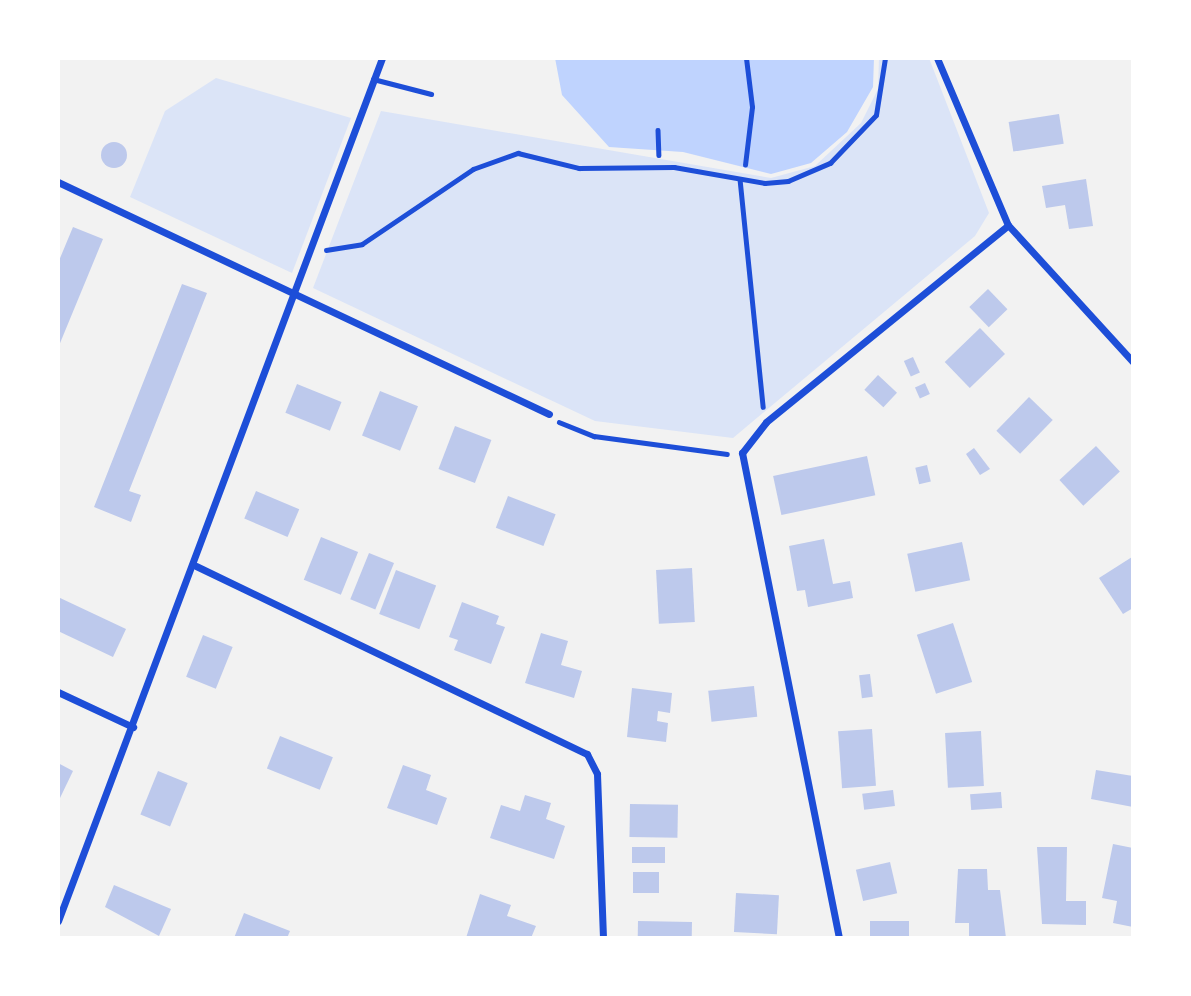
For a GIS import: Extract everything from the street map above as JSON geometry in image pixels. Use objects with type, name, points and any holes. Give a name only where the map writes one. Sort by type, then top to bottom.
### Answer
[{"type":"street","points":[[58,920],[196,566],[290,296],[382,58]]},
{"type":"street","points":[[937,58],[1008,225],[1133,362]]},
{"type":"street","points":[[58,182],[290,296],[549,414]]},
{"type":"street","points":[[839,938],[742,453],[766,422],[1008,225]]},
{"type":"street","points":[[196,566],[587,754],[597,774],[603,938]]},
{"type":"street","points":[[58,692],[133,727]]},
{"type":"lane","points":[[373,79],[431,94]]},
{"type":"path","points":[[746,58],[752,107],[746,166]]},
{"type":"path","points":[[308,250],[362,244],[473,169],[518,153],[579,168],[674,167],[740,179],[788,181],[830,163],[876,115],[885,58]]},
{"type":"path","points":[[658,130],[659,155]]},
{"type":"path","points":[[740,179],[766,422]]},
{"type":"path","points":[[549,414],[570,430],[594,436],[742,453]]},
{"type":"shaded area","points":[[879,58],[929,58],[989,213],[975,236],[733,438],[595,421],[313,288],[381,111],[771,178],[815,166],[861,123],[878,89]]},
{"type":"shaded area","points":[[216,78],[351,118],[292,273],[130,197],[165,111]]},
{"type":"water","points":[[555,58],[874,58],[873,87],[847,132],[811,163],[771,174],[683,152],[609,147],[562,95]]},
{"type":"building","points":[[1059,114],[1064,144],[1013,152],[1009,122]]},
{"type":"building","points":[[114,142],[123,146],[127,155],[123,164],[114,168],[105,164],[101,155],[105,146]]},
{"type":"building","points":[[1086,179],[1093,226],[1069,229],[1065,205],[1046,208],[1042,186]]},
{"type":"building","points":[[73,227],[103,239],[58,348],[58,263]]},
{"type":"building","points":[[182,284],[207,293],[129,491],[141,495],[131,522],[94,507]]},
{"type":"building","points":[[988,289],[1007,309],[989,327],[969,307]]},
{"type":"building","points":[[980,328],[1005,354],[970,388],[945,362]]},
{"type":"building","points":[[913,357],[920,373],[911,377],[904,361]]},
{"type":"building","points":[[878,375],[897,393],[883,407],[864,390]]},
{"type":"building","points":[[925,383],[930,394],[920,398],[915,387]]},
{"type":"building","points":[[297,384],[342,402],[330,431],[285,413]]},
{"type":"building","points":[[380,391],[418,406],[400,451],[362,436]]},
{"type":"building","points":[[1029,397],[1053,420],[1020,454],[996,431]]},
{"type":"building","points":[[455,426],[491,440],[475,483],[439,469]]},
{"type":"building","points":[[1096,446],[1120,472],[1083,506],[1059,480]]},
{"type":"building","points":[[974,448],[990,469],[980,475],[966,454]]},
{"type":"building","points":[[867,456],[875,495],[781,515],[773,476]]},
{"type":"building","points":[[927,465],[931,482],[919,484],[915,468]]},
{"type":"building","points":[[256,491],[299,509],[288,537],[244,519]]},
{"type":"building","points":[[508,496],[556,514],[543,546],[496,528]]},
{"type":"building","points":[[321,537],[358,552],[341,595],[304,580]]},
{"type":"building","points":[[824,539],[833,584],[850,581],[853,598],[808,607],[805,590],[797,591],[789,546]]},
{"type":"building","points":[[962,542],[970,580],[915,592],[907,554]]},
{"type":"building","points":[[369,553],[394,563],[375,609],[350,599]]},
{"type":"building","points":[[1132,557],[1133,608],[1123,614],[1099,578]]},
{"type":"building","points":[[692,568],[695,622],[659,624],[656,570]]},
{"type":"building","points":[[396,570],[436,585],[419,629],[379,614]]},
{"type":"building","points":[[58,597],[126,629],[113,657],[58,631]]},
{"type":"building","points":[[462,602],[499,616],[496,624],[505,627],[491,664],[454,650],[458,640],[449,637]]},
{"type":"building","points":[[953,623],[972,682],[936,694],[917,635]]},
{"type":"building","points":[[541,633],[568,641],[561,665],[582,671],[574,698],[525,683]]},
{"type":"building","points":[[203,635],[233,647],[216,689],[186,677]]},
{"type":"building","points":[[870,674],[873,697],[862,698],[859,675]]},
{"type":"building","points":[[754,686],[757,717],[711,722],[708,691]]},
{"type":"building","points":[[632,688],[672,693],[670,713],[658,711],[657,721],[668,723],[666,742],[627,737]]},
{"type":"building","points":[[872,729],[876,786],[842,788],[838,731]]},
{"type":"building","points":[[981,731],[984,786],[948,788],[945,733]]},
{"type":"building","points":[[280,736],[333,757],[320,790],[267,768]]},
{"type":"building","points":[[58,763],[73,771],[60,798],[58,797]]},
{"type":"building","points":[[403,765],[431,775],[426,790],[447,798],[437,825],[387,808]]},
{"type":"building","points":[[1096,770],[1133,776],[1133,807],[1091,799]]},
{"type":"building","points":[[158,771],[188,783],[170,827],[140,815]]},
{"type":"building","points":[[893,790],[895,806],[864,810],[862,794]]},
{"type":"building","points":[[1001,792],[1002,808],[971,810],[970,794]]},
{"type":"building","points":[[525,795],[551,803],[546,819],[565,826],[554,859],[490,838],[501,805],[520,811]]},
{"type":"building","points":[[630,804],[678,805],[677,838],[629,837]]},
{"type":"building","points":[[1113,844],[1133,848],[1133,927],[1113,923],[1117,901],[1102,898]]},
{"type":"building","points":[[632,847],[665,847],[665,863],[632,863]]},
{"type":"building","points":[[1037,847],[1067,847],[1066,901],[1086,901],[1086,925],[1042,924]]},
{"type":"building","points":[[890,862],[897,893],[863,901],[856,870]]},
{"type":"building","points":[[958,869],[987,869],[988,890],[1000,890],[1006,938],[969,938],[969,923],[955,923]]},
{"type":"building","points":[[633,872],[659,872],[659,893],[633,893]]},
{"type":"building","points":[[114,885],[171,909],[159,936],[105,907]]},
{"type":"building","points":[[736,893],[779,895],[777,934],[734,932]]},
{"type":"building","points":[[480,894],[511,905],[507,916],[536,926],[531,938],[466,938]]},
{"type":"building","points":[[244,913],[290,931],[287,938],[234,938]]},
{"type":"building","points":[[638,921],[692,922],[692,938],[638,938]]},
{"type":"building","points":[[870,921],[909,921],[909,938],[870,938]]}]
